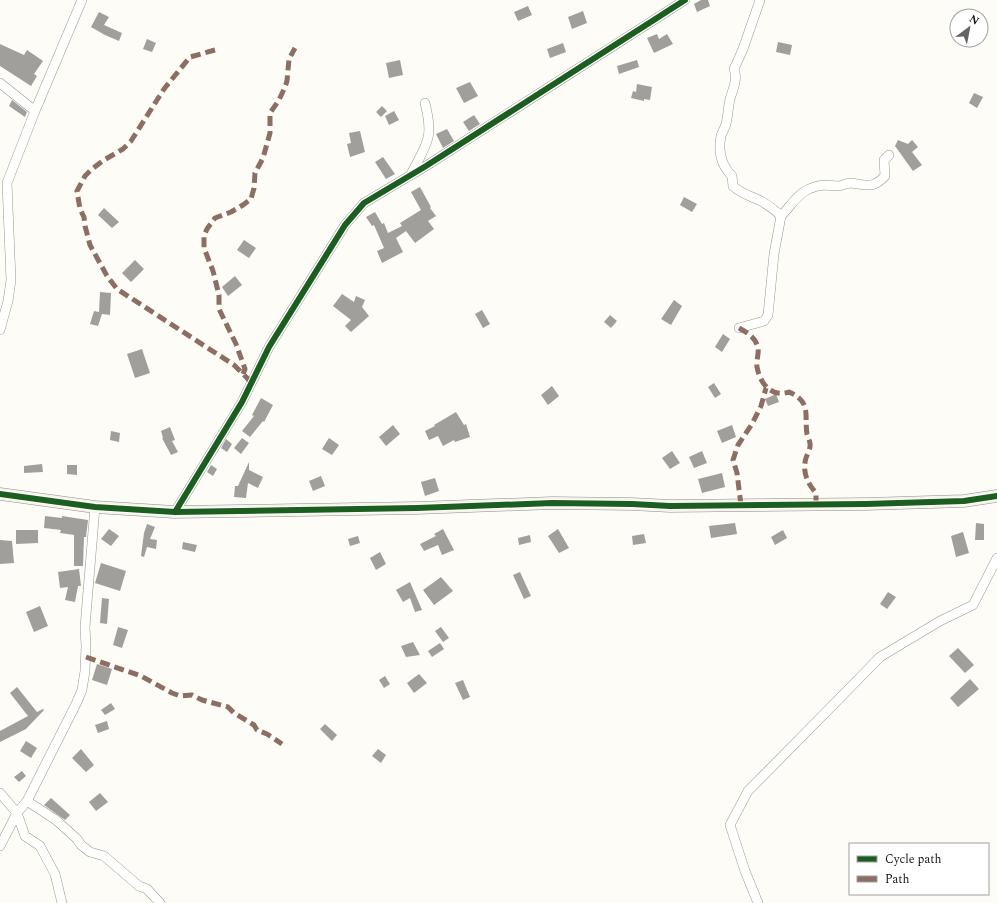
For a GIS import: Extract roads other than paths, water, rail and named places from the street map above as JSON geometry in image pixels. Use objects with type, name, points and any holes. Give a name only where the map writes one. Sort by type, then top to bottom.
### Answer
[{"type":"street","points":[[0,330],[8,301],[11,280],[7,183],[35,111],[82,0]]},
{"type":"street","points":[[175,512],[242,402],[269,346],[345,225],[364,203],[410,176],[684,0]]},
{"type":"street","points":[[760,0],[743,49],[734,69],[736,76],[728,108],[726,126],[722,135],[720,151],[726,170],[732,176],[733,186],[738,191],[774,209],[781,216]]},
{"type":"street","points":[[0,83],[35,111]]},
{"type":"street","points":[[410,176],[423,153],[429,135],[430,126],[424,103]]},
{"type":"street","points":[[739,328],[764,321],[768,315],[774,254],[781,216],[800,194],[809,189],[824,185],[840,186],[850,183],[866,186],[879,182],[885,176],[884,160],[889,155]]},
{"type":"street","points":[[0,494],[95,506],[175,512],[417,508],[552,503],[676,506],[851,505],[964,501],[997,496]]},
{"type":"street","points":[[0,846],[17,813],[27,801],[82,690],[86,657],[85,627],[95,506]]},
{"type":"street","points":[[758,903],[745,871],[730,825],[748,791],[880,657],[940,621],[973,605],[997,558]]},
{"type":"street","points":[[0,793],[17,813],[25,836],[40,846],[55,874],[62,903]]},
{"type":"street","points":[[27,801],[56,820],[90,852],[104,856],[139,886],[147,889],[160,903]]}]
